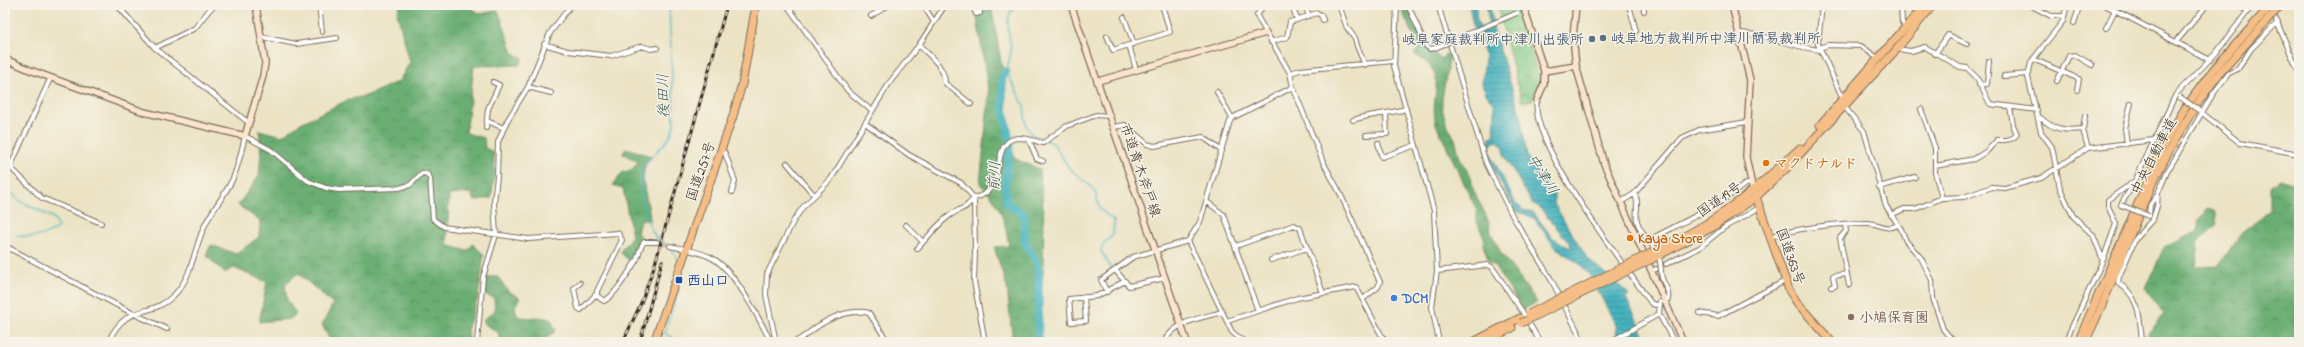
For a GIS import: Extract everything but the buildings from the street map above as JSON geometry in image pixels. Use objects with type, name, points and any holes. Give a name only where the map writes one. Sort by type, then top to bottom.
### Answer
[{"type":"highway","name":"国道257号","points":[[654,342],[721,150],[742,84],[756,5]]},
{"type":"highway","name":"国道19号","points":[[1473,342],[1520,321],[1711,228],[1753,190],[1788,167],[1925,5]]},
{"type":"highway","name":"国道19号","points":[[1843,102],[1897,49],[1933,5]]},
{"type":"highway","name":"中央自動車道","points":[[2078,342],[2162,148],[2185,108],[2270,5]]},
{"type":"highway","name":"中央自動車道","points":[[2085,342],[2168,150],[2216,72],[2281,5]]},
{"type":"highway","name":"国道363号","points":[[1753,190],[1785,281],[1798,304],[1832,342]]},
{"type":"highway","name":"国道19号","points":[[1486,342],[1520,321]]},
{"type":"street","points":[[117,5],[155,48],[249,123]]},
{"type":"street","points":[[155,48],[195,28],[210,9],[217,5]]},
{"type":"street","points":[[108,341],[115,328],[132,314],[168,302],[183,285],[205,224],[233,178],[264,69],[262,37],[256,5]]},
{"type":"street","points":[[319,5],[322,32]]},
{"type":"street","points":[[477,342],[483,277],[496,235],[494,202],[498,177],[497,149],[504,128],[528,87],[544,44],[550,33],[571,5]]},
{"type":"street","points":[[765,5],[772,5]]},
{"type":"street","points":[[787,5],[848,90],[872,111]]},
{"type":"street","points":[[871,16],[889,5]]},
{"type":"street","points":[[923,5],[934,22]]},
{"type":"street","points":[[776,342],[766,295],[767,274],[794,220],[814,195],[832,179],[894,76],[919,45],[945,5]]},
{"type":"street","points":[[972,5],[976,14],[980,13],[979,5]]},
{"type":"street","name":"市道青木斧戸線","points":[[1071,5],[1187,342]]},
{"type":"street","points":[[1107,36],[1113,50],[1170,32],[1162,5]]},
{"type":"street","points":[[1264,5],[1257,15],[1290,73],[1293,87],[1323,162],[1340,193],[1380,282],[1378,287],[1363,299]]},
{"type":"street","points":[[1292,5],[1297,20]]},
{"type":"street","points":[[1305,5],[1309,16]]},
{"type":"street","points":[[1339,5],[1348,28],[1355,38],[1365,65]]},
{"type":"street","points":[[1396,5],[1393,61],[1433,203],[1437,271],[1432,307],[1439,342]]},
{"type":"street","points":[[1408,5],[1426,46],[1430,49],[1517,13],[1524,7],[1544,71],[1543,87],[1537,100],[1536,112],[1543,135],[1567,182],[1651,303],[1655,305],[1668,299],[1669,294],[1661,277],[1661,261],[1654,255],[1637,221],[1637,198],[1634,194]]},
{"type":"street","points":[[1438,5],[1486,163],[1513,217],[1552,281],[1583,342]]},
{"type":"street","points":[[1576,5],[1573,38],[1576,66],[1604,164],[1654,270],[1663,301],[1683,342]]},
{"type":"street","points":[[1629,5],[1636,31]]},
{"type":"street","points":[[1643,5],[1644,11]]},
{"type":"street","points":[[1732,5],[1750,80],[1746,157],[1753,190]]},
{"type":"street","points":[[1822,5],[1817,36],[1819,49],[1843,102],[1864,131],[1880,187],[1891,215],[1906,241],[1921,258],[1932,280],[1933,298],[1943,329],[1954,342]]},
{"type":"street","points":[[1901,5],[1902,22],[1906,28]]},
{"type":"street","points":[[2030,5],[2051,16],[2064,16]]},
{"type":"street","points":[[2067,5],[2063,21],[2033,59],[2028,74],[2041,132],[2052,147],[2055,169],[2060,188],[2073,216],[2093,235],[2103,260]]},
{"type":"street","points":[[2074,23],[2080,5]]},
{"type":"street","points":[[2105,5],[2210,60]]},
{"type":"street","points":[[2176,42],[2207,5]]},
{"type":"street","points":[[2237,5],[2248,12]]},
{"type":"street","points":[[2255,5],[2178,96],[2121,205],[2149,216],[2150,204],[2158,193],[2190,131],[2213,94],[2227,76],[2237,71],[2251,49],[2278,22]]},
{"type":"street","points":[[2270,5],[2299,73]]},
{"type":"street","points":[[2106,28],[2115,10]]},
{"type":"street","points":[[1271,42],[1287,37],[1290,22],[1318,13],[1321,15],[1323,20]]},
{"type":"street","points":[[1124,17],[1134,44]]},
{"type":"street","points":[[1098,81],[1266,33]]},
{"type":"street","points":[[1738,33],[1763,35],[1798,47],[1819,49],[1828,45],[1861,46],[1879,59]]},
{"type":"street","points":[[1936,54],[1948,35],[1967,44]]},
{"type":"street","points":[[262,37],[296,44],[337,38]]},
{"type":"street","points":[[544,44],[568,51],[611,56],[638,47],[651,50],[657,48]]},
{"type":"street","points":[[919,45],[937,63],[945,75],[945,83],[971,104]]},
{"type":"street","points":[[1129,45],[1136,70]]},
{"type":"street","points":[[1897,49],[1911,51],[1925,47],[1936,54],[1972,71],[1990,104],[2036,110]]},
{"type":"street","points":[[2057,81],[2069,56],[2075,55],[2092,64]]},
{"type":"street","points":[[5,59],[144,112],[246,136],[271,150],[308,181],[326,188],[339,190],[399,188],[410,185],[422,173],[427,174],[430,178],[431,212],[433,219],[437,224],[444,227],[543,240],[618,233],[622,240],[597,293],[581,310],[578,308],[574,288],[580,284]]},
{"type":"street","points":[[2033,59],[2080,79],[2077,90]]},
{"type":"street","points":[[1290,73],[1300,70],[1365,65],[1393,61]]},
{"type":"street","points":[[1979,85],[1987,84],[1990,61]]},
{"type":"street","points":[[1544,71],[1576,66]]},
{"type":"street","points":[[2004,76],[2028,74]]},
{"type":"street","points":[[51,77],[11,165],[13,170],[42,198],[102,223]]},
{"type":"street","points":[[486,128],[488,109],[499,85],[493,82]]},
{"type":"street","points":[[528,87],[551,93]]},
{"type":"street","points":[[1107,292],[1101,280],[1116,271],[1133,257],[1188,241],[1200,222],[1232,118],[1293,87]]},
{"type":"street","points":[[1216,92],[1232,118]]},
{"type":"street","points":[[2178,96],[2202,112],[2245,146],[2299,154]]},
{"type":"street","points":[[2127,144],[2125,128],[2131,103]]},
{"type":"street","points":[[1935,166],[1974,159],[1987,151],[1997,140],[2009,140],[2016,136],[2017,134],[2013,125],[2010,107]]},
{"type":"street","points":[[1353,120],[1364,116],[1386,115],[1406,109]]},
{"type":"street","points":[[1921,109],[1935,148],[1937,183],[1942,198]]},
{"type":"street","points":[[917,249],[951,215],[966,209],[974,198],[983,196],[991,188],[1006,142],[1019,138],[1043,143],[1067,126],[1096,115],[1110,116]]},
{"type":"street","points":[[1366,134],[1387,134],[1386,115]]},
{"type":"street","points":[[2085,116],[2083,129],[2088,148]]},
{"type":"street","points":[[2038,117],[2048,125],[2066,131],[2083,129]]},
{"type":"street","points":[[487,121],[504,128]]},
{"type":"street","points":[[1621,202],[1634,194],[1682,138],[1699,130],[1747,122]]},
{"type":"street","points":[[865,123],[903,151],[961,183],[974,198],[974,281],[985,342]]},
{"type":"street","points":[[1114,127],[1125,125],[1147,144],[1154,146],[1203,136],[1222,151]]},
{"type":"street","points":[[1029,140],[1037,159],[1043,161]]},
{"type":"street","points":[[1891,215],[1904,209],[1915,209],[1942,198],[1964,197],[1992,187],[2005,188],[2041,178],[2088,148],[2154,140]]},
{"type":"street","points":[[1378,143],[1382,157],[1416,145]]},
{"type":"street","points":[[721,150],[725,153],[735,181],[732,192]]},
{"type":"street","points":[[788,163],[814,195]]},
{"type":"street","points":[[1880,187],[1915,177]]},
{"type":"street","points":[[2065,342],[2103,260],[2116,224],[2108,206],[2108,200],[2135,180]]},
{"type":"street","points":[[1651,239],[1698,214],[1707,211],[1744,185],[1753,190]]},
{"type":"street","points":[[2142,342],[2137,306],[2129,291],[2118,283],[2119,277],[2136,238],[2153,219],[2158,206],[2158,193]]},
{"type":"street","points":[[1206,201],[1224,215],[1258,311]]},
{"type":"street","points":[[1666,264],[1699,248],[1725,227],[1759,208]]},
{"type":"street","points":[[1770,237],[1786,232],[1867,222],[1887,229],[1898,225]]},
{"type":"street","points":[[906,225],[923,242]]},
{"type":"street","points":[[1236,246],[1294,225],[1300,228],[1323,293]]},
{"type":"street","points":[[1845,225],[1846,231],[1840,238],[1849,285]]},
{"type":"street","points":[[1188,241],[1234,335],[1244,342]]},
{"type":"street","points":[[597,293],[600,299],[604,301],[608,299],[636,259],[644,242],[657,242]]},
{"type":"street","points":[[5,246],[132,314],[167,329]]},
{"type":"street","points":[[670,246],[686,249],[711,258],[721,264],[754,307],[771,342]]},
{"type":"street","points":[[1271,260],[1307,248]]},
{"type":"street","points":[[1437,271],[1483,265],[1492,267],[1522,311],[1540,342]]},
{"type":"street","points":[[1116,271],[1129,286],[1165,278]]},
{"type":"street","points":[[1831,287],[1835,286],[1833,276],[1847,274]]},
{"type":"street","points":[[1084,297],[1086,321],[1071,322],[1069,299],[1084,297],[1097,296],[1125,281]]},
{"type":"street","points":[[1699,314],[1718,316],[1785,281]]},
{"type":"street","points":[[1227,321],[1297,298],[1356,287],[1385,342]]},
{"type":"street","points":[[1610,342],[1658,315],[1663,301]]},
{"type":"street","points":[[794,342],[823,322],[844,314],[864,311],[869,313],[888,342]]},
{"type":"street","points":[[1164,342],[1169,334],[1181,325],[1222,312]]},
{"type":"street","points":[[1658,315],[1674,342]]},
{"type":"green space","points":[[400,5],[465,5],[481,14],[498,10],[513,53],[523,58],[519,65],[474,66],[466,133],[484,138],[485,148],[493,152],[495,172],[491,198],[474,201],[471,193],[449,195],[447,245],[467,251],[473,244],[484,255],[478,297],[467,330],[469,341],[453,338],[450,342],[331,342],[322,325],[333,304],[298,273],[285,284],[287,300],[296,314],[290,319],[259,322],[267,282],[234,268],[224,273],[206,255],[211,245],[236,254],[259,237],[260,221],[238,205],[259,176],[261,150],[259,130],[282,136],[299,124],[350,99],[366,96],[399,81],[410,62],[397,13]]},
{"type":"green space","points":[[975,5],[991,5],[1005,84],[1003,118],[1015,159],[1040,169],[1044,220],[1043,274],[1035,342],[1007,342],[1012,335],[1007,287],[994,247],[1009,246],[1003,220],[997,205],[980,184],[989,95]]},
{"type":"green space","points":[[1400,5],[1407,5],[1428,51],[1433,51],[1439,58],[1443,58],[1445,54],[1450,54],[1442,98],[1442,108],[1446,122],[1455,139],[1460,158],[1471,177],[1473,189],[1489,222],[1491,233],[1501,253],[1537,302],[1523,310],[1494,265],[1489,262],[1483,245],[1484,238],[1477,222],[1477,211],[1436,124],[1434,112],[1436,77],[1426,62],[1414,54],[1419,48]]},
{"type":"green space","points":[[1497,5],[1516,5],[1538,74],[1539,82],[1532,100],[1522,102]]},
{"type":"green space","points":[[626,148],[651,156],[646,164],[643,179],[650,220],[640,220],[637,233],[642,239],[636,252],[629,261],[620,252],[632,236],[623,188],[613,185],[622,173],[633,169],[638,161],[623,154]]},
{"type":"green space","points":[[2279,179],[2299,185],[2299,342],[2149,342],[2148,332],[2164,314],[2146,289],[2164,247],[2199,230],[2198,220],[2207,208],[2216,212],[2216,225],[2199,241],[2196,267],[2218,266],[2243,231],[2270,210],[2270,186]]},
{"type":"green space","points":[[488,277],[498,277],[508,291],[520,298],[515,306],[517,316],[547,318],[551,320],[556,331],[542,342],[501,342],[498,332],[483,323],[484,319],[495,311],[494,298],[485,295],[485,284]]},
{"type":"water","points":[[1469,5],[1476,5],[1479,25],[1481,28],[1489,32],[1486,5],[1490,5],[1494,31],[1521,117],[1527,156],[1545,185],[1554,190],[1554,204],[1587,258],[1629,294],[1626,298],[1648,342],[1617,342],[1616,325],[1590,276],[1581,265],[1555,247],[1534,218],[1516,211],[1495,172],[1485,146],[1489,144],[1490,137],[1494,136],[1495,113],[1494,104],[1486,94],[1482,84],[1485,59],[1484,50],[1475,36]],"holes":[[[1498,141],[1504,148],[1504,155],[1532,203],[1539,207],[1571,245],[1570,248],[1552,237],[1533,212],[1523,210],[1515,202],[1488,149],[1494,142]]]},
{"type":"waterway","name":"後田川","points":[[669,5],[674,125],[669,138],[644,166],[641,191],[645,212],[655,236],[672,249],[678,259]]},
{"type":"waterway","points":[[1018,5],[1013,9],[1008,20],[1011,49],[1006,71],[1024,105],[1026,125],[1032,135],[1053,143],[1069,168],[1094,189],[1100,209],[1114,221],[1113,235],[1103,244],[1101,251],[1112,270]]},
{"type":"waterway","name":"前川","points":[[1006,71],[1002,77],[1003,105],[1010,143],[1005,185],[1007,204],[1024,214],[1025,243],[1035,259],[1039,274],[1038,342]]},
{"type":"waterway","points":[[5,187],[20,201],[54,218],[58,226],[51,232],[39,236],[27,237],[17,235]]},
{"type":"waterway","name":"後田川","points":[[679,288],[665,333],[679,342]]},
{"type":"tunnel","points":[[657,242],[670,246]]},
{"type":"railway","points":[[623,342],[641,303],[655,264],[727,5]]},
{"type":"railway","points":[[640,342],[662,261]]},
{"type":"place","name":"岐阜地方裁判所中津川簡易裁判所","points":[[1603,38]]},
{"type":"place","name":"岐阜家庭裁判所中津川出張所","points":[[1592,39]]},
{"type":"place","name":"マクドナルド","points":[[1766,163]]},
{"type":"place","name":"Kaya Store","points":[[1630,238]]},
{"type":"place","name":"西山口","points":[[679,280]]},
{"type":"place","name":"DCM","points":[[1394,298]]},
{"type":"place","name":"小鳩保育園","points":[[1851,317]]},
{"type":"water label","name":"中津川","points":[[1543,174]]}]
